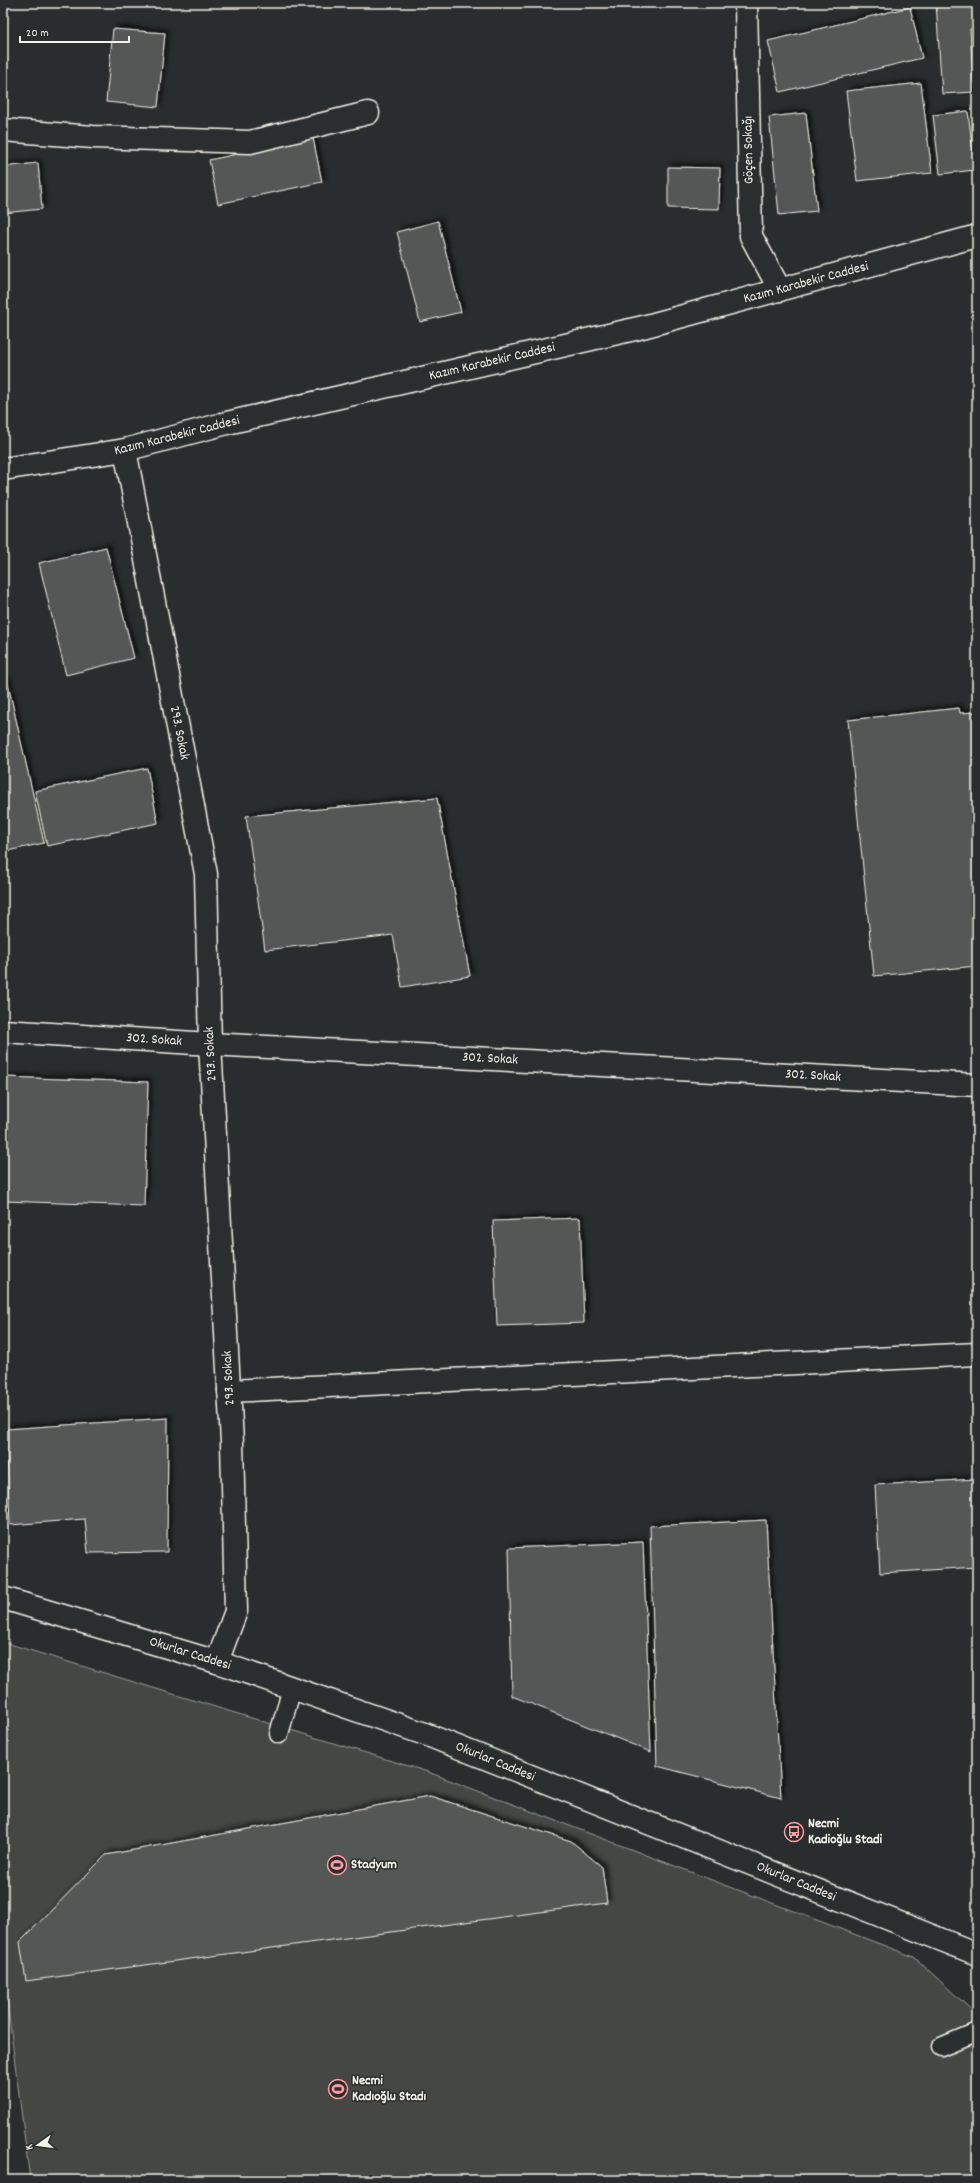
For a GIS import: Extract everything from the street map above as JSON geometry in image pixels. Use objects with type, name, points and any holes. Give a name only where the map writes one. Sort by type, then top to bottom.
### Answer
[{"type":"street","name":"Göçen Sokağı","points":[[746,3],[751,236],[780,290]]},
{"type":"street","points":[[3,130],[93,137],[250,142],[368,113]]},
{"type":"street","name":"Kazım Karabekir Caddesi","points":[[3,469],[125,450],[227,423],[639,328],[977,236]]},
{"type":"street","name":"293. Sokak","points":[[125,450],[206,874],[210,1044],[229,1391],[236,1611],[217,1662]]},
{"type":"street","name":"302. Sokak","points":[[3,1031],[210,1044],[977,1085]]},
{"type":"street","points":[[229,1391],[977,1354]]},
{"type":"street","name":"Okurlar Caddesi","points":[[3,1598],[217,1662],[425,1734],[977,1954]]},
{"type":"lane","points":[[279,1734],[292,1688]]},
{"type":"lane","points":[[941,2047],[977,2032]]},
{"type":"shaded area","name":"Stadyum","points":[[3,1642],[428,1772],[914,1957],[977,2015],[977,2180],[30,2180],[3,1970]]},
{"type":"building","points":[[936,3],[977,3],[977,28],[970,29],[974,92],[942,94]]},
{"type":"building","points":[[910,7],[922,58],[780,92],[768,41]]},
{"type":"building","points":[[113,29],[165,33],[158,107],[106,102]]},
{"type":"building","points":[[921,83],[932,173],[857,181],[846,91]]},
{"type":"building","points":[[968,111],[975,170],[940,174],[933,115]]},
{"type":"building","points":[[806,113],[817,211],[779,215],[769,117]]},
{"type":"building","points":[[313,138],[322,182],[218,204],[209,160]]},
{"type":"building","points":[[38,163],[42,209],[3,213],[3,167]]},
{"type":"building","points":[[668,167],[720,168],[719,209],[668,208]]},
{"type":"building","points":[[438,221],[461,312],[420,322],[397,232]]},
{"type":"building","points":[[106,547],[134,658],[66,675],[39,563]]},
{"type":"building","points":[[7,680],[44,843],[3,852],[3,681]]},
{"type":"building","points":[[959,708],[960,713],[977,712],[977,966],[874,976],[848,720]]},
{"type":"building","points":[[147,768],[158,823],[47,846],[35,791]]},
{"type":"building","points":[[437,798],[470,976],[402,987],[393,935],[265,950],[246,816]]},
{"type":"building","points":[[3,1077],[148,1082],[144,1206],[3,1201]]},
{"type":"building","points":[[580,1218],[584,1323],[497,1326],[493,1221]]},
{"type":"building","points":[[168,1418],[167,1552],[88,1553],[85,1519],[10,1525],[6,1429]]},
{"type":"building","points":[[977,1479],[977,1567],[880,1573],[875,1485]]},
{"type":"building","points":[[766,1520],[781,1798],[657,1766],[650,1526]]},
{"type":"building","points":[[643,1542],[651,1752],[512,1696],[509,1548]]},
{"type":"building","points":[[430,1796],[571,1841],[602,1867],[607,1903],[26,1981],[20,1942],[106,1855]]},
{"type":"place","name":"Necmi Kadioğlu Stadi","points":[[794,1832]]},
{"type":"place","name":"Stadyum","points":[[337,1865]]},
{"type":"place","name":"Necmi Kadıoğlu Stadı","points":[[338,2089]]}]
